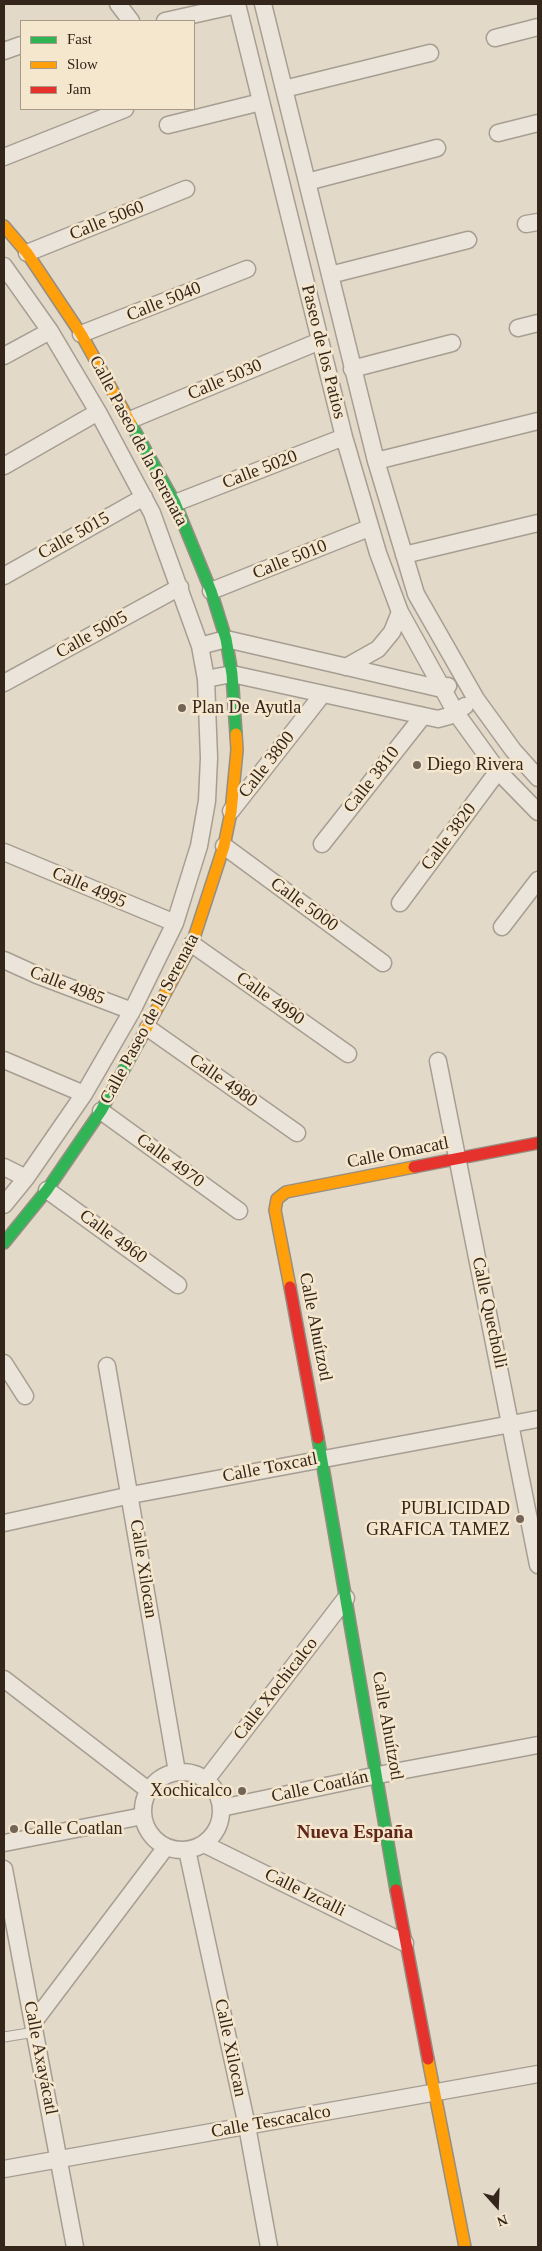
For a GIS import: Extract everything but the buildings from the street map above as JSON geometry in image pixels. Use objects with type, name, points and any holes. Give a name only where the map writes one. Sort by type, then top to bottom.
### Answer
[{"type":"street","points":[[118,4],[130,20]]},
{"type":"street","points":[[169,20],[237,4]]},
{"type":"street","name":"Paseo de los Patios","points":[[237,4],[344,437],[369,528],[400,612],[456,713],[498,771],[538,812]]},
{"type":"street","name":"Paseo de los Patios","points":[[262,4],[376,461],[416,594],[476,699],[513,750],[538,778]]},
{"type":"street","points":[[495,38],[538,27]]},
{"type":"street","points":[[4,51],[20,44]]},
{"type":"street","points":[[284,89],[430,53]]},
{"type":"street","points":[[168,125],[261,102]]},
{"type":"street","points":[[4,157],[122,110]]},
{"type":"street","points":[[498,133],[538,123]]},
{"type":"street","points":[[307,182],[437,148]]},
{"type":"street","name":"Calle 5060","points":[[27,253],[186,190]]},
{"type":"street","name":"Calle Paseo de la Serenata","points":[[4,226],[27,253],[81,334],[175,503],[211,592],[226,639],[232,674],[237,750],[231,812],[224,846],[192,944],[101,1112],[47,1190],[4,1243]]},
{"type":"street","points":[[330,275],[468,240]]},
{"type":"street","name":"Calle Paseo de la Serenata","points":[[4,266],[50,331],[98,412],[144,497],[180,587],[200,646],[206,679],[209,758],[207,802],[199,846],[175,923],[132,1011],[84,1094],[26,1178],[4,1204]]},
{"type":"street","name":"Calle 5040","points":[[81,334],[247,269]]},
{"type":"street","points":[[518,328],[538,323]]},
{"type":"street","points":[[4,356],[50,331]]},
{"type":"street","name":"Calle 5030","points":[[130,420],[320,341]]},
{"type":"street","points":[[352,369],[452,343]]},
{"type":"street","points":[[4,466],[98,412]]},
{"type":"street","points":[[376,461],[538,421]]},
{"type":"street","name":"Calle 5020","points":[[175,503],[344,437]]},
{"type":"street","name":"Calle 5015","points":[[4,576],[144,497]]},
{"type":"street","points":[[404,556],[538,523]]},
{"type":"street","name":"Calle 5010","points":[[211,592],[369,528]]},
{"type":"street","name":"Calle 5005","points":[[4,683],[180,587]]},
{"type":"street","points":[[346,667],[378,649],[392,632],[400,612]]},
{"type":"street","points":[[200,646],[226,639],[442,689],[462,677]]},
{"type":"street","points":[[206,679],[232,674],[422,716],[443,718],[456,713],[476,699]]},
{"type":"street","name":"Calle 3800","points":[[231,812],[322,695]]},
{"type":"street","name":"Calle 3810","points":[[322,844],[422,716]]},
{"type":"street","name":"Calle 3820","points":[[400,902],[498,771]]},
{"type":"street","name":"Calle 5000","points":[[224,846],[383,963]]},
{"type":"street","name":"Calle 4995","points":[[4,852],[175,923]]},
{"type":"street","points":[[502,927],[538,880]]},
{"type":"street","name":"Calle 4990","points":[[192,944],[348,1054]]},
{"type":"street","name":"Calle 4985","points":[[4,960],[38,976],[132,1011]]},
{"type":"street","name":"Calle 4980","points":[[148,1028],[297,1133]]},
{"type":"street","points":[[4,1060],[84,1094]]},
{"type":"street","name":"Calle Quecholli","points":[[438,1061],[512,1423],[538,1565]]},
{"type":"street","name":"Calle 4970","points":[[101,1112],[239,1211]]},
{"type":"street","name":"Calle Omacatl","points":[[274,1210],[278,1199],[286,1192],[538,1143]]},
{"type":"street","points":[[4,1167],[26,1178]]},
{"type":"street","name":"Calle 4960","points":[[47,1190],[178,1285]]},
{"type":"street","name":"Calle Ahuítzotl","points":[[274,1210],[322,1458],[378,1774],[405,1942],[465,2247]]},
{"type":"street","points":[[4,1363],[25,1396]]},
{"type":"street","name":"Calle Xilocan","points":[[107,1366],[131,1495],[177,1772]]},
{"type":"street","name":"Calle Toxcatl","points":[[4,1523],[131,1495],[538,1418]]},
{"type":"street","name":"Calle Xochicalco","points":[[206,1780],[346,1598]]},
{"type":"street","points":[[4,1679],[148,1790]]},
{"type":"street","name":"Calle Coatlán","points":[[221,1808],[378,1774],[538,1745]]},
{"type":"street","points":[[177,1772],[191,1773],[206,1780],[217,1794],[221,1808],[216,1830],[204,1844],[187,1850],[166,1847],[152,1837],[143,1816],[148,1790],[158,1780],[177,1772]]},
{"type":"street","points":[[4,1843],[143,1816]]},
{"type":"street","name":"Calle Izcalli","points":[[204,1844],[405,1942]]},
{"type":"street","points":[[34,2027],[166,1847]]},
{"type":"street","name":"Calle Xilocan","points":[[187,1850],[247,2126],[269,2247]]},
{"type":"street","name":"Calle Axayácatl","points":[[4,1869],[75,2247]]},
{"type":"street","name":"Calle Tescacalco","points":[[4,2170],[538,2074]]},
{"type":"lane","points":[[4,2037],[34,2027]]},
{"type":"traffic: fast","points":[[131,424],[175,503],[211,591],[226,639],[232,674],[236,734]]},
{"type":"traffic: fast","points":[[4,1243],[47,1190],[101,1111],[140,1040]]},
{"type":"traffic: fast","points":[[318,1438],[396,1890]]},
{"type":"traffic: slow","points":[[4,226],[27,253],[81,334],[131,424]]},
{"type":"traffic: slow","points":[[140,1040],[192,944],[224,846],[231,812],[237,750],[236,734]]},
{"type":"traffic: slow","points":[[290,1287],[275,1210],[277,1199],[286,1192],[414,1167]]},
{"type":"traffic: slow","points":[[428,2059],[465,2247]]},
{"type":"traffic: jam","points":[[414,1167],[538,1143]]},
{"type":"traffic: jam","points":[[290,1287],[318,1438]]},
{"type":"traffic: jam","points":[[396,1890],[428,2059]]},
{"type":"place","name":"Plan De Ayutla","points":[[182,708]]},
{"type":"place","name":"Diego Rivera","points":[[417,765]]},
{"type":"place","name":"PUBLICIDAD GRAFICA TAMEZ","points":[[520,1519]]},
{"type":"place","name":"Xochicalco","points":[[242,1791]]},
{"type":"place","name":"Calle Coatlan","points":[[14,1829]]},
{"type":"district","name":"Nueva España","points":[[355,1833]]}]
